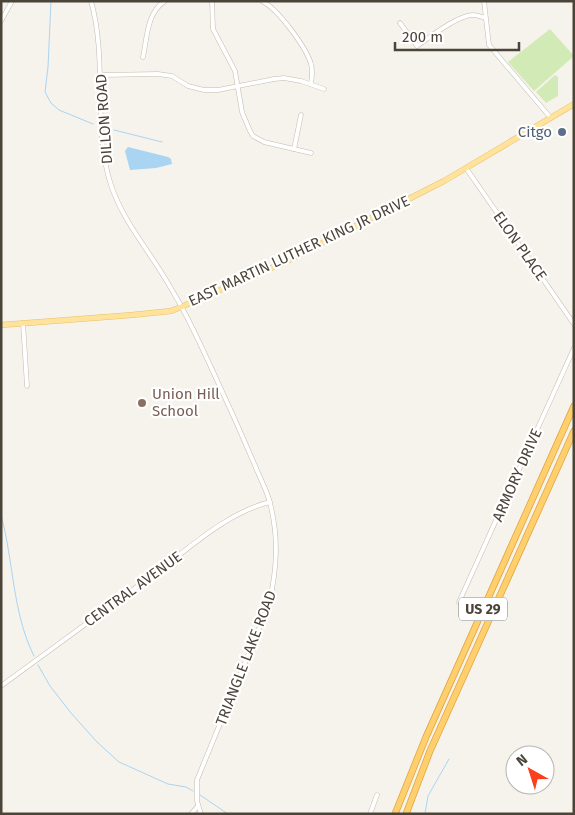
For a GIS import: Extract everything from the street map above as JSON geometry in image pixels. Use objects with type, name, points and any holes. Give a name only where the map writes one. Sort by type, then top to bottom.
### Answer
[{"type":"highway","name":"US 29","points":[[395,814],[422,746],[574,406]]},
{"type":"highway","name":"US 29","points":[[406,814],[430,751],[574,431]]},
{"type":"main road","name":"EAST MARTIN LUTHER KING JR DRIVE","points":[[1,325],[171,311],[285,262],[444,181],[574,104]]},
{"type":"street","points":[[1,21],[12,1]]},
{"type":"street","name":"DILLON ROAD","points":[[91,1],[95,17],[101,75],[104,154],[112,190],[124,217],[167,281],[181,307]]},
{"type":"street","points":[[143,57],[151,18],[156,9],[165,1]]},
{"type":"street","points":[[212,1],[213,29],[232,64],[245,121],[253,136],[264,142],[311,153]]},
{"type":"street","points":[[262,1],[277,11],[308,57],[312,69],[311,84]]},
{"type":"street","points":[[484,1],[488,45],[550,117]]},
{"type":"street","points":[[400,23],[417,46],[444,28],[466,17],[474,15],[485,18]]},
{"type":"street","points":[[101,75],[158,74],[172,76],[188,86],[204,90],[218,90],[274,78],[292,79],[324,89]]},
{"type":"street","points":[[294,149],[301,115]]},
{"type":"street","name":"ELON PLACE","points":[[466,168],[574,324]]},
{"type":"street","name":"TRIANGLE LAKE ROAD","points":[[181,307],[243,437],[270,502],[275,534],[276,576],[269,604],[200,772],[196,791],[201,814]]},
{"type":"street","points":[[23,323],[27,386]]},
{"type":"street","name":"ARMORY DRIVE","points":[[458,602],[574,348]]},
{"type":"street","name":"CENTRAL AVENUE","points":[[1,686],[214,530],[256,505],[270,502]]},
{"type":"street","points":[[370,814],[377,795]]},
{"type":"street","points":[[191,814],[198,806]]},
{"type":"green space","points":[[550,29],[574,56],[534,91],[508,62]]},
{"type":"green space","points":[[555,75],[558,77],[558,96],[546,103],[536,92]]},
{"type":"water","points":[[128,147],[168,157],[171,159],[172,164],[156,168],[130,170],[125,151]]},
{"type":"waterway","points":[[51,1],[45,92],[51,103],[59,110],[93,124]]},
{"type":"waterway","points":[[114,130],[162,142]]},
{"type":"waterway","points":[[1,515],[21,622],[34,656]]},
{"type":"waterway","points":[[38,665],[50,686],[71,713],[97,742],[119,762],[168,784],[186,787],[193,791]]},
{"type":"waterway","points":[[425,814],[428,796],[449,759]]},
{"type":"waterway","points":[[200,795],[228,814]]},
{"type":"place","name":"Citgo","points":[[562,132]]},
{"type":"place","name":"Union Hill School","points":[[142,403]]}]
